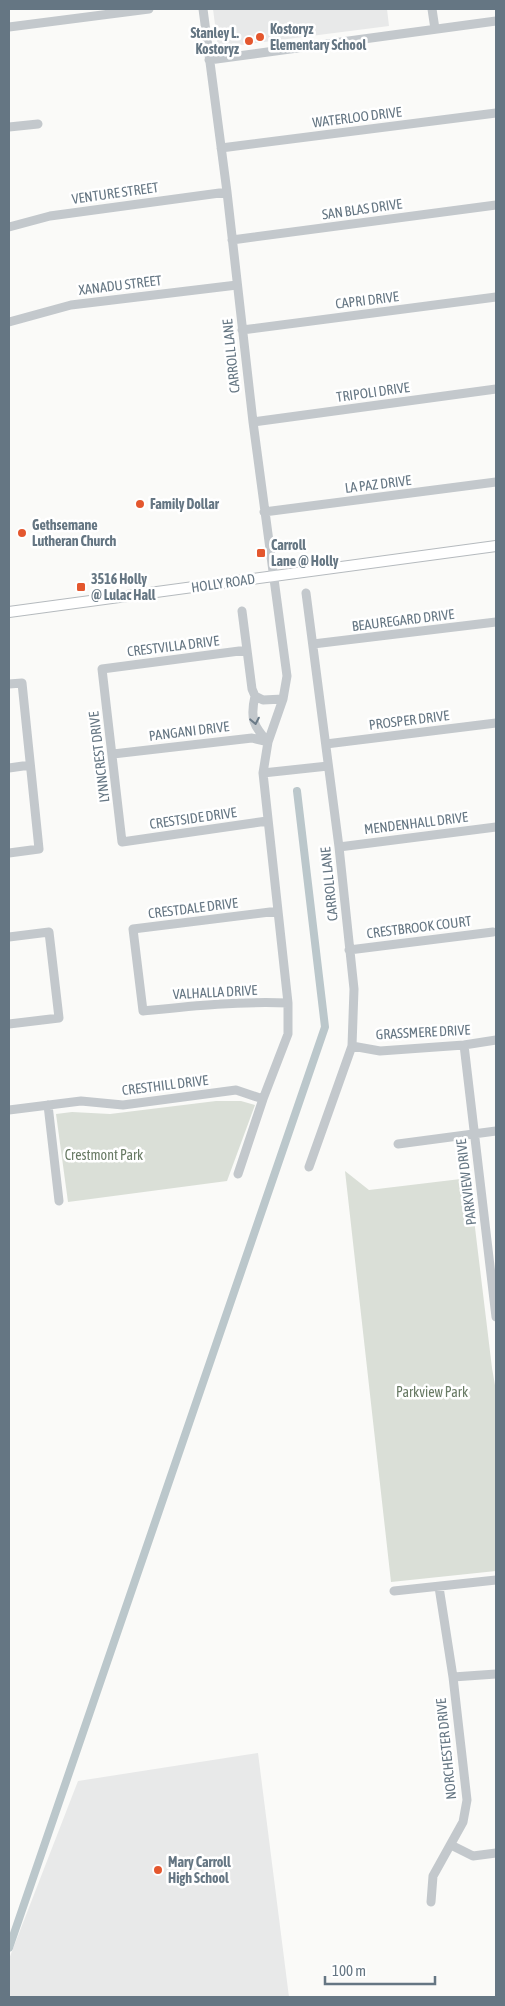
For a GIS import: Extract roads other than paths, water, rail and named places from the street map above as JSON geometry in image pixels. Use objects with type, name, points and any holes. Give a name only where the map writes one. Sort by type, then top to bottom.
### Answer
[{"type":"main road","name":"HOLLY ROAD","points":[[9,612],[496,546]]},
{"type":"street","points":[[9,27],[149,9]]},
{"type":"street","name":"CARROLL LANE","points":[[203,9],[227,192],[264,512],[287,676],[283,699],[268,742],[263,774],[288,1003],[288,1034],[263,1099],[238,1174]]},
{"type":"street","points":[[432,9],[435,29]]},
{"type":"street","points":[[210,60],[496,21]]},
{"type":"street","name":"WATERLOO DRIVE","points":[[221,148],[496,113]]},
{"type":"street","points":[[9,127],[38,124]]},
{"type":"street","name":"VENTURE STREET","points":[[9,227],[50,216],[227,192]]},
{"type":"street","name":"SAN BLAS DRIVE","points":[[232,240],[496,205]]},
{"type":"street","name":"XANADU STREET","points":[[9,322],[71,305],[237,285]]},
{"type":"street","name":"CAPRI DRIVE","points":[[242,330],[496,297]]},
{"type":"street","name":"TRIPOLI DRIVE","points":[[253,422],[496,389]]},
{"type":"street","name":"LA PAZ DRIVE","points":[[264,512],[496,482]]},
{"type":"street","name":"CARROLL LANE","points":[[306,593],[339,847],[354,989],[352,1046],[309,1167]]},
{"type":"street","points":[[242,611],[252,689],[256,696],[263,700],[283,699]]},
{"type":"street","name":"BEAUREGARD DRIVE","points":[[313,644],[496,622]]},
{"type":"street","name":"CRESTVILLA DRIVE","points":[[102,669],[247,650]]},
{"type":"street","name":"LYNNCREST DRIVE","points":[[102,669],[122,842]]},
{"type":"street","points":[[9,684],[22,683],[39,849],[9,853]]},
{"type":"street","points":[[256,696],[253,707],[255,728],[268,742]]},
{"type":"street","name":"PROSPER DRIVE","points":[[326,744],[496,724]]},
{"type":"street","name":"PANGANI DRIVE","points":[[113,754],[252,738],[268,742]]},
{"type":"street","points":[[9,768],[30,765]]},
{"type":"street","points":[[263,774],[328,766]]},
{"type":"street","name":"CRESTSIDE DRIVE","points":[[122,842],[267,822]]},
{"type":"street","name":"MENDENHALL DRIVE","points":[[339,847],[496,827]]},
{"type":"street","name":"CRESTDALE DRIVE","points":[[143,1011],[133,928],[278,911]]},
{"type":"street","points":[[9,937],[49,932],[60,1018],[9,1024]]},
{"type":"street","name":"CRESTBROOK COURT","points":[[349,950],[493,932]]},
{"type":"street","name":"VALHALLA DRIVE","points":[[143,1011],[207,1004],[288,1003]]},
{"type":"street","name":"GRASSMERE DRIVE","points":[[352,1046],[380,1051],[464,1045],[496,1040]]},
{"type":"street","name":"PARKVIEW DRIVE","points":[[464,1045],[496,1317]]},
{"type":"street","name":"CRESTHILL DRIVE","points":[[9,1110],[81,1102],[123,1105],[236,1090],[263,1099]]},
{"type":"street","points":[[48,1105],[59,1201]]},
{"type":"street","points":[[398,1144],[496,1131]]},
{"type":"street","points":[[394,1591],[496,1580]]},
{"type":"street","name":"NORCHESTER DRIVE","points":[[431,1902],[433,1876],[452,1845],[463,1822],[467,1800],[453,1677],[439,1587]]},
{"type":"street","points":[[453,1677],[496,1674]]},
{"type":"street","points":[[452,1845],[473,1856],[496,1853]]},
{"type":"waterway","points":[[9,1948],[325,1027],[297,791]]},
{"type":"place","name":"Kostoryz Elementary School","points":[[260,37]]},
{"type":"place","name":"Stanley L. Kostoryz","points":[[249,41]]},
{"type":"place","name":"Family Dollar","points":[[140,504]]},
{"type":"place","name":"Gethsemane Lutheran Church","points":[[22,533]]},
{"type":"place","name":"Carroll Lane @ Holly","points":[[261,553]]},
{"type":"place","name":"3516 Holly @ Lulac Hall","points":[[81,587]]},
{"type":"place","name":"Mary Carroll High School","points":[[158,1870]]},
{"type":"park label","name":"Crestmont Park","points":[[104,1155]]},
{"type":"park label","name":"Parkview Park","points":[[432,1392]]}]
